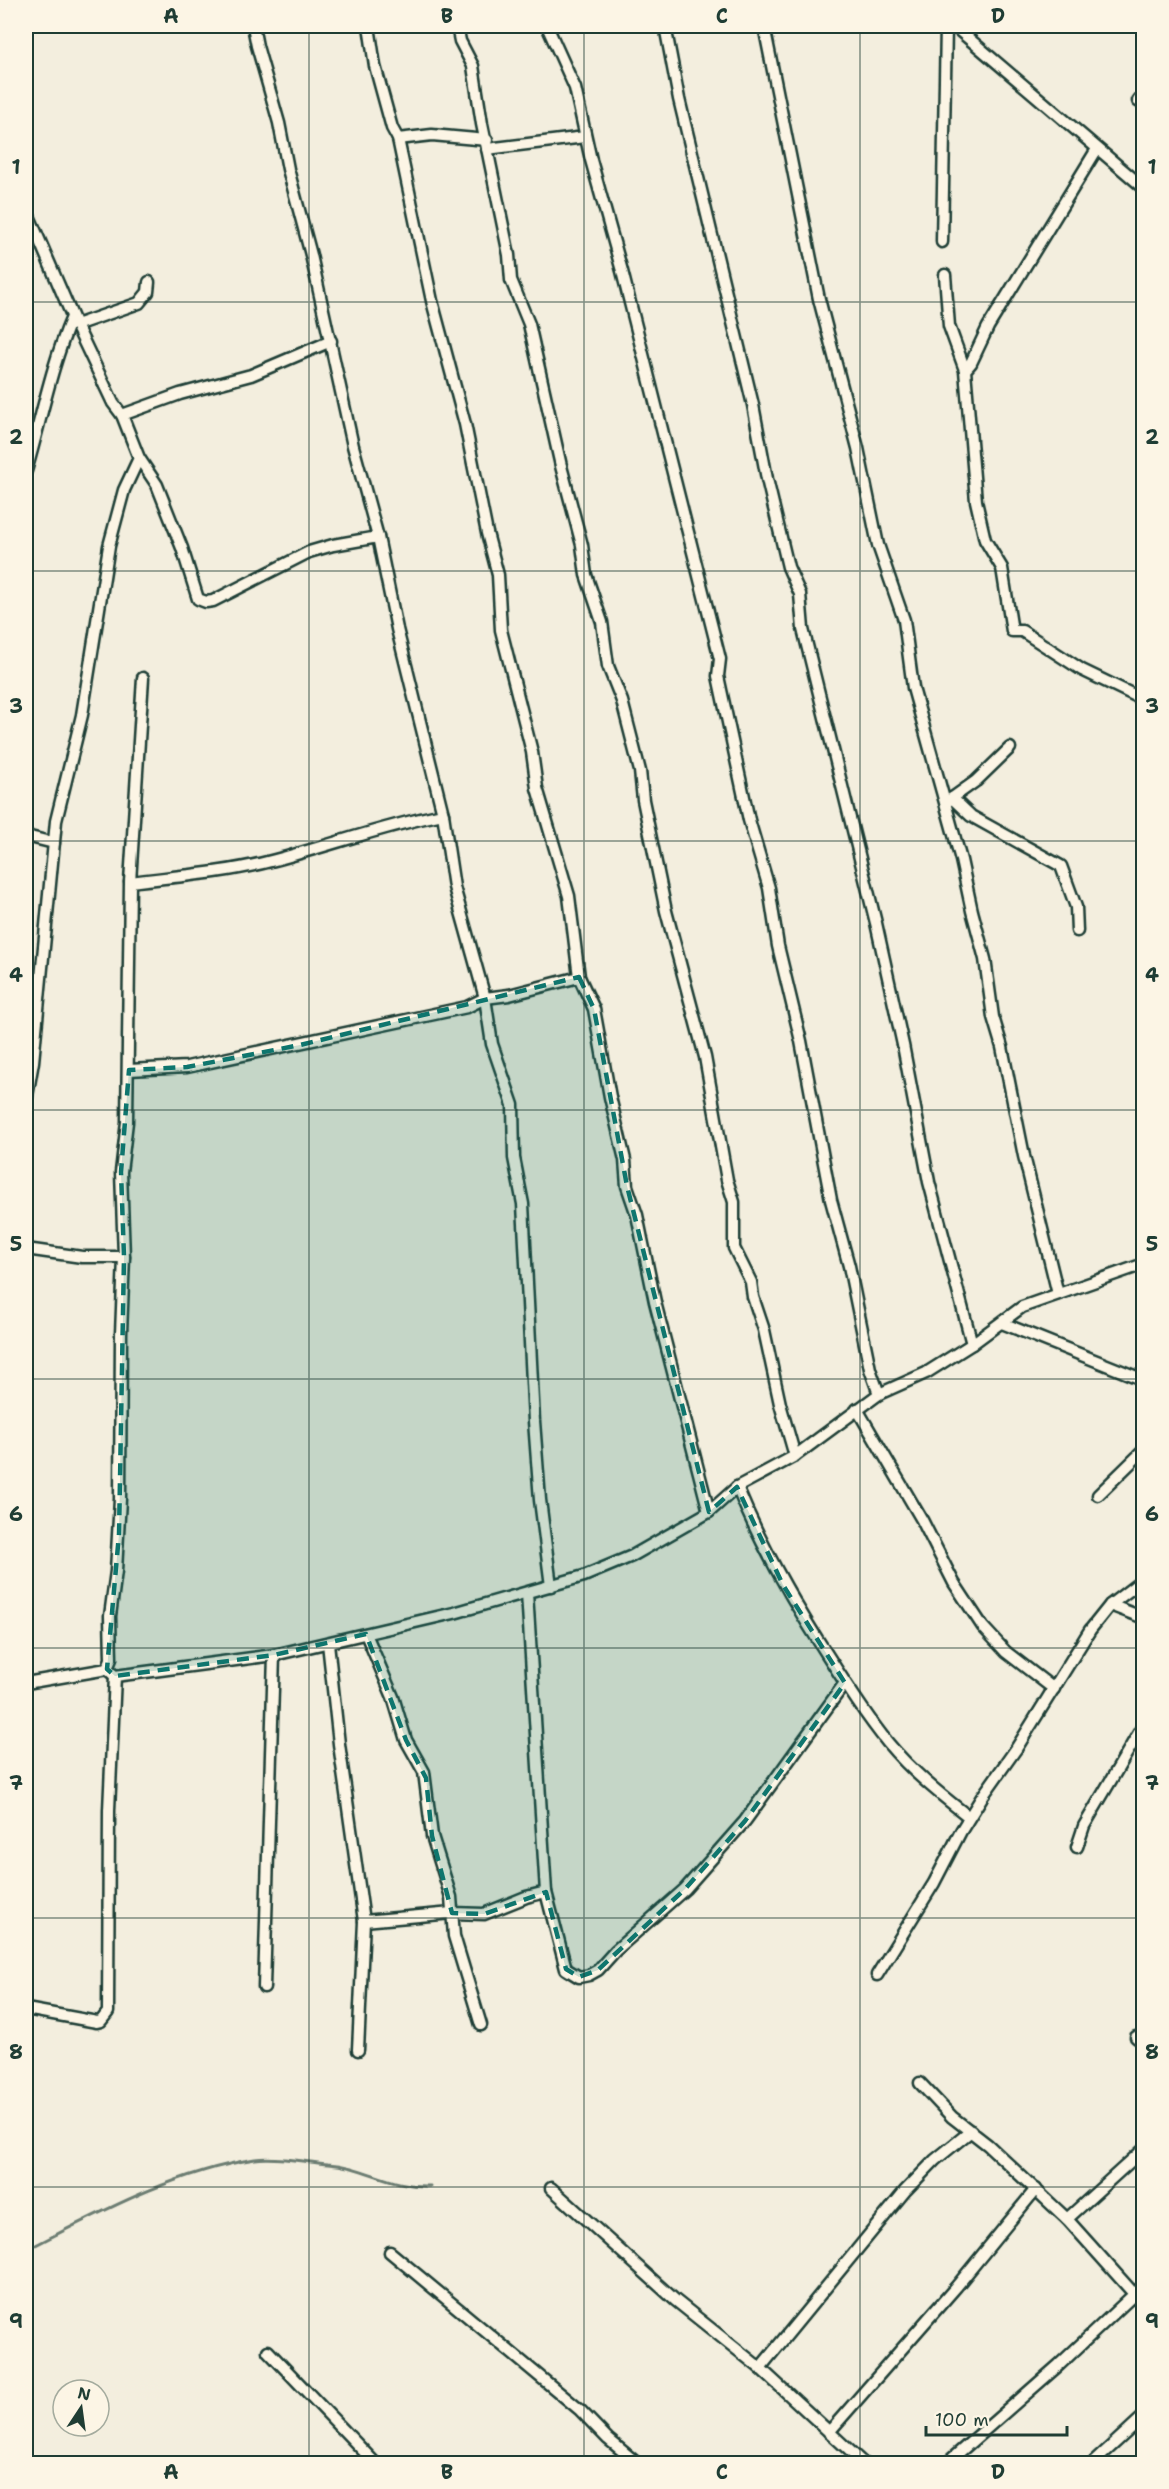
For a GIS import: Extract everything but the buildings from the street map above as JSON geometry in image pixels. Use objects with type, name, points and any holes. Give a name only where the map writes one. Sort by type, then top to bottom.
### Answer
[{"type":"street","points":[[253,26],[256,46],[279,123],[353,446],[378,537],[399,640],[443,814],[454,887],[485,998],[489,1031],[513,1105],[514,1158],[523,1204],[540,1500],[551,1586]]},
{"type":"street","points":[[369,26],[375,66],[392,129],[398,139],[432,301],[465,424],[498,575],[501,630],[532,752],[537,788],[569,896],[579,977],[594,1010],[610,1097],[625,1160],[627,1185],[637,1215],[655,1302],[709,1512]]},
{"type":"street","points":[[456,26],[460,41],[473,66],[512,280],[529,324],[561,466],[582,545],[586,575],[602,622],[608,666],[622,701],[640,771],[643,800],[666,911],[705,1057],[727,1180],[734,1202],[734,1248],[751,1282],[795,1456]]},
{"type":"street","points":[[547,26],[575,88],[585,136],[720,659],[718,676],[749,820],[769,888],[778,946],[806,1062],[831,1200],[849,1266],[870,1369],[879,1394]]},
{"type":"street","points":[[665,26],[679,99],[753,405],[772,501],[788,567],[800,594],[803,629],[876,923],[903,1045],[929,1182],[972,1344]]},
{"type":"street","points":[[764,26],[819,299],[858,448],[878,545],[904,620],[913,688],[949,801],[972,911],[985,959],[993,1017],[1002,1047],[1024,1156],[1058,1294]]},
{"type":"street","points":[[942,242],[946,26]]},
{"type":"street","points":[[954,26],[1143,188]]},
{"type":"street","points":[[398,139],[432,135],[487,144],[585,136]]},
{"type":"street","points":[[965,370],[971,363],[988,327],[1097,149]]},
{"type":"street","points":[[26,209],[74,321],[113,403],[122,416],[139,458],[157,485],[182,548],[198,599],[213,601],[309,552],[378,537]]},
{"type":"street","points":[[945,275],[949,326],[965,370],[976,501],[984,540],[1002,568],[1012,631],[1022,631],[1083,670],[1143,700]]},
{"type":"street","points":[[26,471],[59,348],[74,321],[139,303],[148,292],[149,282]]},
{"type":"street","points":[[122,416],[180,394],[251,375],[331,342]]},
{"type":"street","points":[[26,1102],[33,1062],[56,821],[82,716],[109,546],[123,490],[139,458]]},
{"type":"street","points":[[26,2009],[97,2022],[101,2021],[108,2012],[110,1616],[119,1534],[124,1257],[121,1172],[128,1122],[130,882],[143,678]]},
{"type":"street","points":[[949,801],[976,781],[1010,748]]},
{"type":"street","points":[[949,801],[1061,867],[1076,908],[1077,931]]},
{"type":"street","points":[[130,882],[220,872],[249,866],[389,825],[443,814]]},
{"type":"street","points":[[26,836],[54,843]]},
{"type":"street","points":[[129,1070],[187,1067],[467,1007],[485,998],[509,995],[579,977]]},
{"type":"street","points":[[26,1249],[82,1257],[124,1257]]},
{"type":"street","points":[[26,1683],[274,1655],[454,1613],[584,1576],[632,1556],[709,1512],[737,1487],[795,1456],[879,1394],[926,1373],[972,1344],[1022,1307],[1143,1264]]},
{"type":"street","points":[[1002,1323],[1143,1380]]},
{"type":"street","points":[[857,1410],[922,1520],[954,1583],[983,1627],[1006,1652],[1054,1689]]},
{"type":"street","points":[[1098,1496],[1143,1450]]},
{"type":"street","points":[[737,1487],[754,1530],[783,1585],[845,1683],[889,1745],[939,1793],[969,1817]]},
{"type":"street","points":[[877,1975],[934,1883],[969,1817],[1054,1689],[1090,1630],[1110,1605],[1143,1579]]},
{"type":"street","points":[[527,1593],[546,1892],[566,1969],[579,1977],[598,1970],[616,1950],[685,1889],[745,1821],[845,1683]]},
{"type":"street","points":[[1110,1605],[1143,1618]]},
{"type":"street","points":[[366,1634],[393,1697],[406,1740],[424,1772],[432,1836],[449,1888],[454,1936],[481,2025]]},
{"type":"street","points":[[328,1643],[364,1922],[358,2050]]},
{"type":"street","points":[[264,1987],[274,1655]]},
{"type":"street","points":[[1077,1847],[1084,1826],[1143,1724]]},
{"type":"street","points":[[364,1922],[452,1913],[484,1914],[525,1897],[546,1892]]},
{"type":"street","points":[[920,2083],[952,2116],[1067,2219],[1143,2305]]},
{"type":"street","points":[[760,2368],[905,2191],[935,2160],[971,2131]]},
{"type":"street","points":[[1067,2219],[1143,2149]]},
{"type":"street","points":[[551,2188],[675,2300],[760,2368],[864,2463]]},
{"type":"street","points":[[829,2432],[956,2286],[1036,2189]]},
{"type":"street","points":[[390,2253],[580,2410],[608,2439],[638,2463]]},
{"type":"street","points":[[946,2463],[1059,2365],[1143,2285]]},
{"type":"street","points":[[268,2351],[376,2463]]},
{"type":"street","points":[[1092,2463],[1143,2416]]},
{"type":"highlighted area","points":[[579,977],[594,1009],[627,1186],[709,1512],[737,1487],[783,1585],[845,1683],[745,1821],[685,1889],[598,1970],[579,1977],[566,1969],[546,1892],[484,1914],[452,1913],[432,1836],[426,1778],[406,1740],[366,1634],[274,1655],[115,1676],[107,1669],[119,1534],[124,1257],[121,1172],[129,1070],[187,1067],[300,1045]]},
{"type":"waterway","points":[[26,2250],[109,2208],[166,2184],[225,2165],[255,2159],[282,2159],[341,2166],[403,2184],[430,2186]]}]
